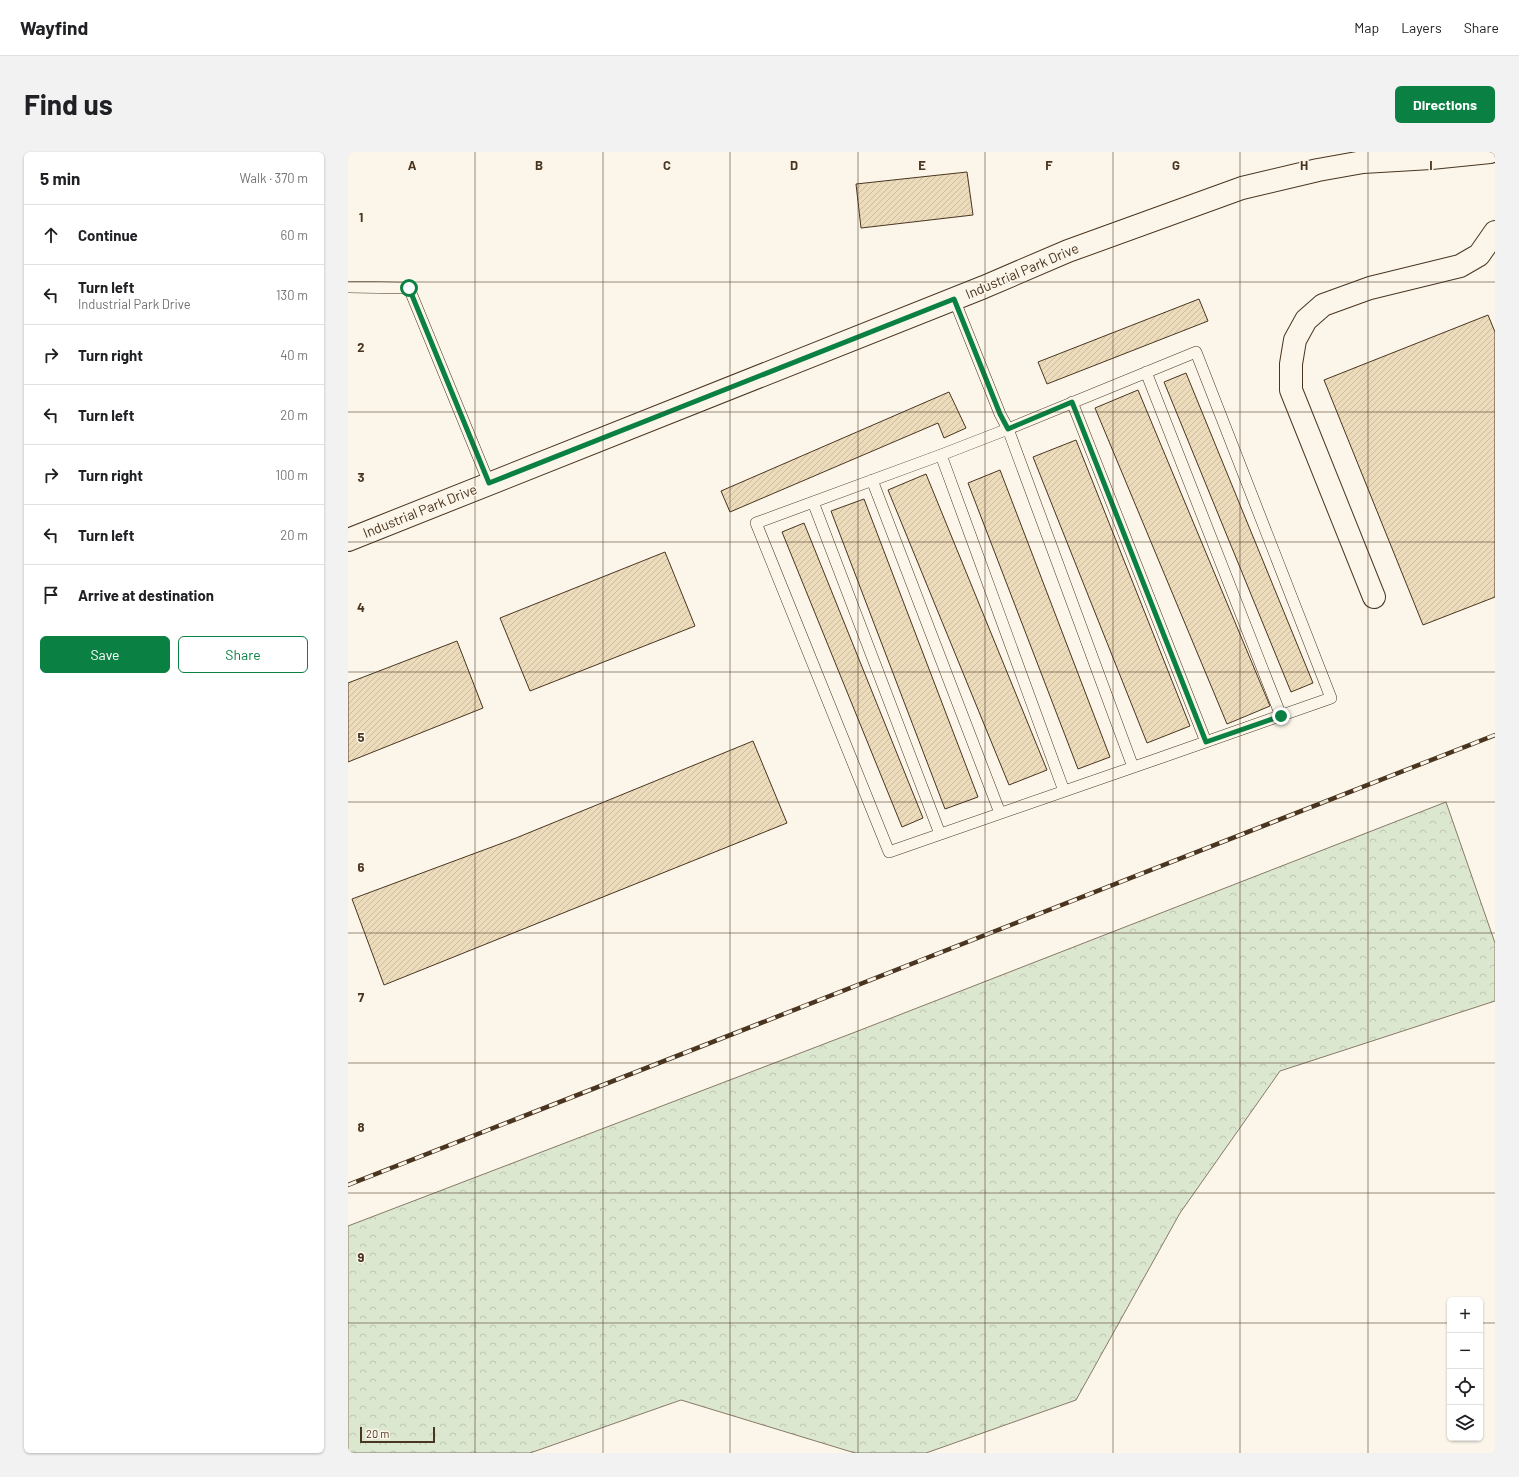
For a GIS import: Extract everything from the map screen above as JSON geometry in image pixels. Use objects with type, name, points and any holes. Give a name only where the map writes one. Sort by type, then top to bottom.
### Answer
[{"type":"street","name":"Industrial Park Drive","points":[[348,540],[954,299],[1068,250],[1242,188],[1318,170],[1362,162],[1431,158],[1490,152]]},
{"type":"street","points":[[1374,597],[1291,390],[1291,364],[1295,340],[1306,320],[1323,305],[1370,288],[1460,266],[1479,256],[1495,232]]},
{"type":"lane","points":[[348,288],[409,288],[489,483]]},
{"type":"lane","points":[[954,299],[1000,414],[1008,429],[1133,768]]},
{"type":"lane","points":[[1196,352],[1331,698],[889,852],[756,523],[941,455],[1072,402],[1196,352]]},
{"type":"lane","points":[[1146,372],[1281,716]]},
{"type":"lane","points":[[1072,402],[1206,742]]},
{"type":"lane","points":[[941,455],[1064,791]]},
{"type":"lane","points":[[872,480],[1000,813]]},
{"type":"lane","points":[[813,502],[940,834]]},
{"type":"green space","points":[[1446,802],[1495,943],[1495,1001],[1280,1071],[1180,1213],[1076,1400],[926,1453],[855,1453],[681,1400],[530,1453],[348,1453],[348,1226],[858,1031]]},
{"type":"building","points":[[967,172],[973,215],[861,228],[856,184]]},
{"type":"building","points":[[1199,299],[1208,321],[1047,384],[1038,362]]},
{"type":"building","points":[[1488,315],[1495,332],[1495,597],[1423,625],[1324,380]]},
{"type":"building","points":[[1186,373],[1313,683],[1291,692],[1164,382]]},
{"type":"building","points":[[1138,390],[1270,706],[1227,724],[1095,408]]},
{"type":"building","points":[[949,392],[966,428],[944,438],[938,423],[730,512],[721,491]]},
{"type":"building","points":[[1076,440],[1190,726],[1147,743],[1033,457]]},
{"type":"building","points":[[1000,470],[1110,757],[1078,769],[968,483]]},
{"type":"building","points":[[926,474],[1047,770],[1009,785],[888,490]]},
{"type":"building","points":[[864,499],[978,797],[945,809],[831,511]]},
{"type":"building","points":[[804,523],[923,818],[902,827],[782,532]]},
{"type":"building","points":[[665,552],[695,626],[530,691],[500,618]]},
{"type":"building","points":[[457,641],[483,708],[348,762],[348,683]]},
{"type":"building","points":[[753,741],[787,823],[384,985],[352,899],[516,838]]},
{"type":"railway","points":[[348,1185],[1495,735]]},
{"type":"route","points":[[409,288],[489,483],[954,299],[1000,414],[1008,429],[1072,402],[1206,742],[1281,716]]}]
